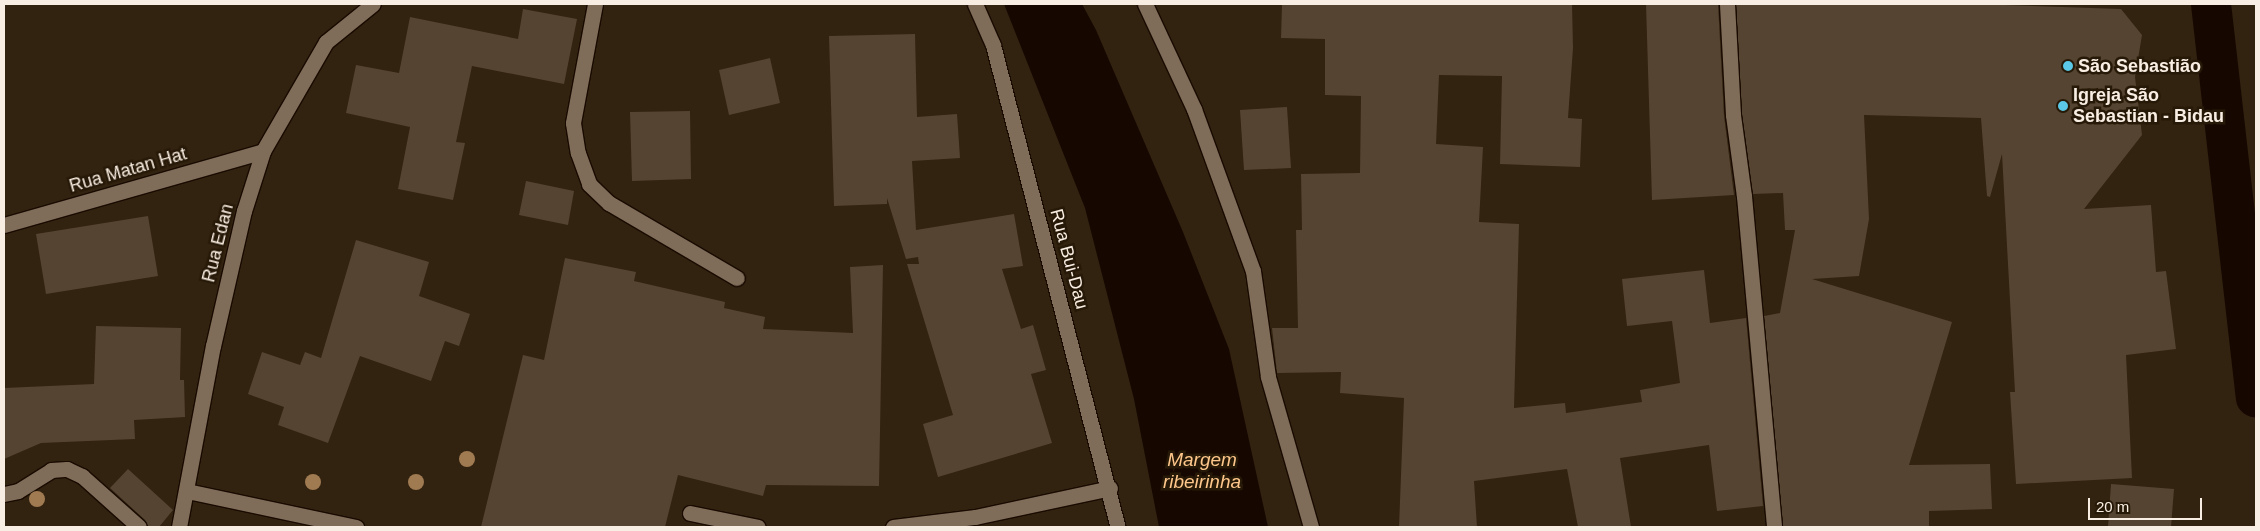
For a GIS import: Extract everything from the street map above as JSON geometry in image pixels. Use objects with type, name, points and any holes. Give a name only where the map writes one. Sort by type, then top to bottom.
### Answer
[{"type":"street","name":"Rua Edan","points":[[180,527],[213,346],[244,211],[263,151],[326,42],[373,4]]},
{"type":"street","points":[[595,4],[573,122],[578,153],[589,184],[610,203],[737,278]]},
{"type":"street","name":"Rua Bui-Dau","points":[[974,4],[993,45],[1110,488],[1118,527]]},
{"type":"street","points":[[1145,4],[1194,109],[1253,271],[1268,377],[1311,527]]},
{"type":"street","points":[[1727,4],[1733,115],[1744,196],[1774,527]]},
{"type":"street","name":"Rua Matan Hat","points":[[4,225],[263,151]]},
{"type":"street","points":[[4,494],[18,491],[52,470],[67,470],[82,476],[139,527]]},
{"type":"street","points":[[893,527],[975,517],[1110,488]]},
{"type":"street","points":[[187,491],[356,527]]},
{"type":"street","points":[[690,513],[758,527]]},
{"type":"water","name":"Margem ribeirinha","points":[[1004,4],[1082,4],[1096,30],[1183,232],[1229,349],[1268,527],[1159,527],[1134,399],[1085,208]]},
{"type":"building","points":[[1282,4],[1572,4],[1573,48],[1568,118],[1582,119],[1580,167],[1500,164],[1502,76],[1439,75],[1436,144],[1483,147],[1479,222],[1519,224],[1514,408],[1565,403],[1566,413],[1642,402],[1640,390],[1680,383],[1672,321],[1627,326],[1622,279],[1704,270],[1710,323],[1746,318],[1763,506],[1717,511],[1709,445],[1620,458],[1631,527],[1578,527],[1567,469],[1474,481],[1477,527],[1399,527],[1404,398],[1340,393],[1341,372],[1277,373],[1272,328],[1298,328],[1296,230],[1302,230],[1301,174],[1360,173],[1361,96],[1325,95],[1325,39],[1281,38]]},
{"type":"building","points":[[1646,4],[1718,4],[1724,116],[1734,195],[1652,200]]},
{"type":"building","points":[[1736,4],[1976,4],[2121,9],[2142,35],[2135,77],[2142,135],[2084,209],[2151,205],[2156,272],[2166,271],[2176,349],[2126,355],[2132,478],[2016,484],[2010,392],[2015,392],[2002,154],[1990,197],[1987,196],[1981,118],[1864,115],[1869,219],[1859,276],[1812,279],[1952,322],[1909,465],[1990,464],[1992,509],[1929,511],[1929,527],[1783,527],[1764,316],[1780,313],[1795,230],[1785,230],[1783,193],[1753,194],[1742,114]]},
{"type":"building","points":[[523,9],[577,19],[564,84],[472,66],[456,142],[465,143],[453,200],[398,189],[410,127],[346,113],[356,65],[399,73],[410,17],[518,39]]},
{"type":"building","points":[[915,34],[917,117],[957,114],[960,158],[912,161],[916,230],[1014,214],[1023,266],[1002,269],[1021,329],[1033,325],[1046,370],[1031,374],[1052,443],[938,477],[923,424],[953,415],[907,264],[919,264],[918,257],[906,259],[887,198],[887,204],[834,206],[829,36]]},
{"type":"building","points":[[770,58],[780,103],[729,115],[719,70]]},
{"type":"building","points":[[1287,107],[1291,168],[1244,170],[1240,110]]},
{"type":"building","points":[[690,111],[691,179],[632,181],[630,112]]},
{"type":"building","points":[[526,181],[574,191],[568,225],[519,215]]},
{"type":"building","points":[[148,216],[158,276],[46,294],[36,234]]},
{"type":"building","points":[[356,240],[429,262],[419,296],[470,314],[459,346],[445,341],[431,381],[360,356],[328,443],[278,425],[284,407],[248,394],[262,352],[300,365],[305,352],[321,358]]},
{"type":"building","points":[[565,258],[636,272],[634,281],[725,302],[724,308],[765,317],[763,329],[853,333],[850,267],[883,265],[879,486],[766,485],[763,496],[678,475],[665,527],[481,527],[523,355],[544,360]]},
{"type":"building","points":[[96,326],[181,328],[180,380],[184,380],[185,417],[134,420],[135,439],[41,443],[4,459],[4,388],[94,384]]},
{"type":"building","points":[[128,469],[173,510],[159,527],[148,527],[145,520],[110,488]]},
{"type":"building","points":[[2111,484],[2174,489],[2171,527],[2108,527]]},
{"type":"waterway","points":[[2211,4],[2256,397]]},
{"type":"place","name":"São Sebastião","points":[[2068,66]]},
{"type":"place","name":"Igreja São Sebastian - Bidau","points":[[2063,106]]}]
